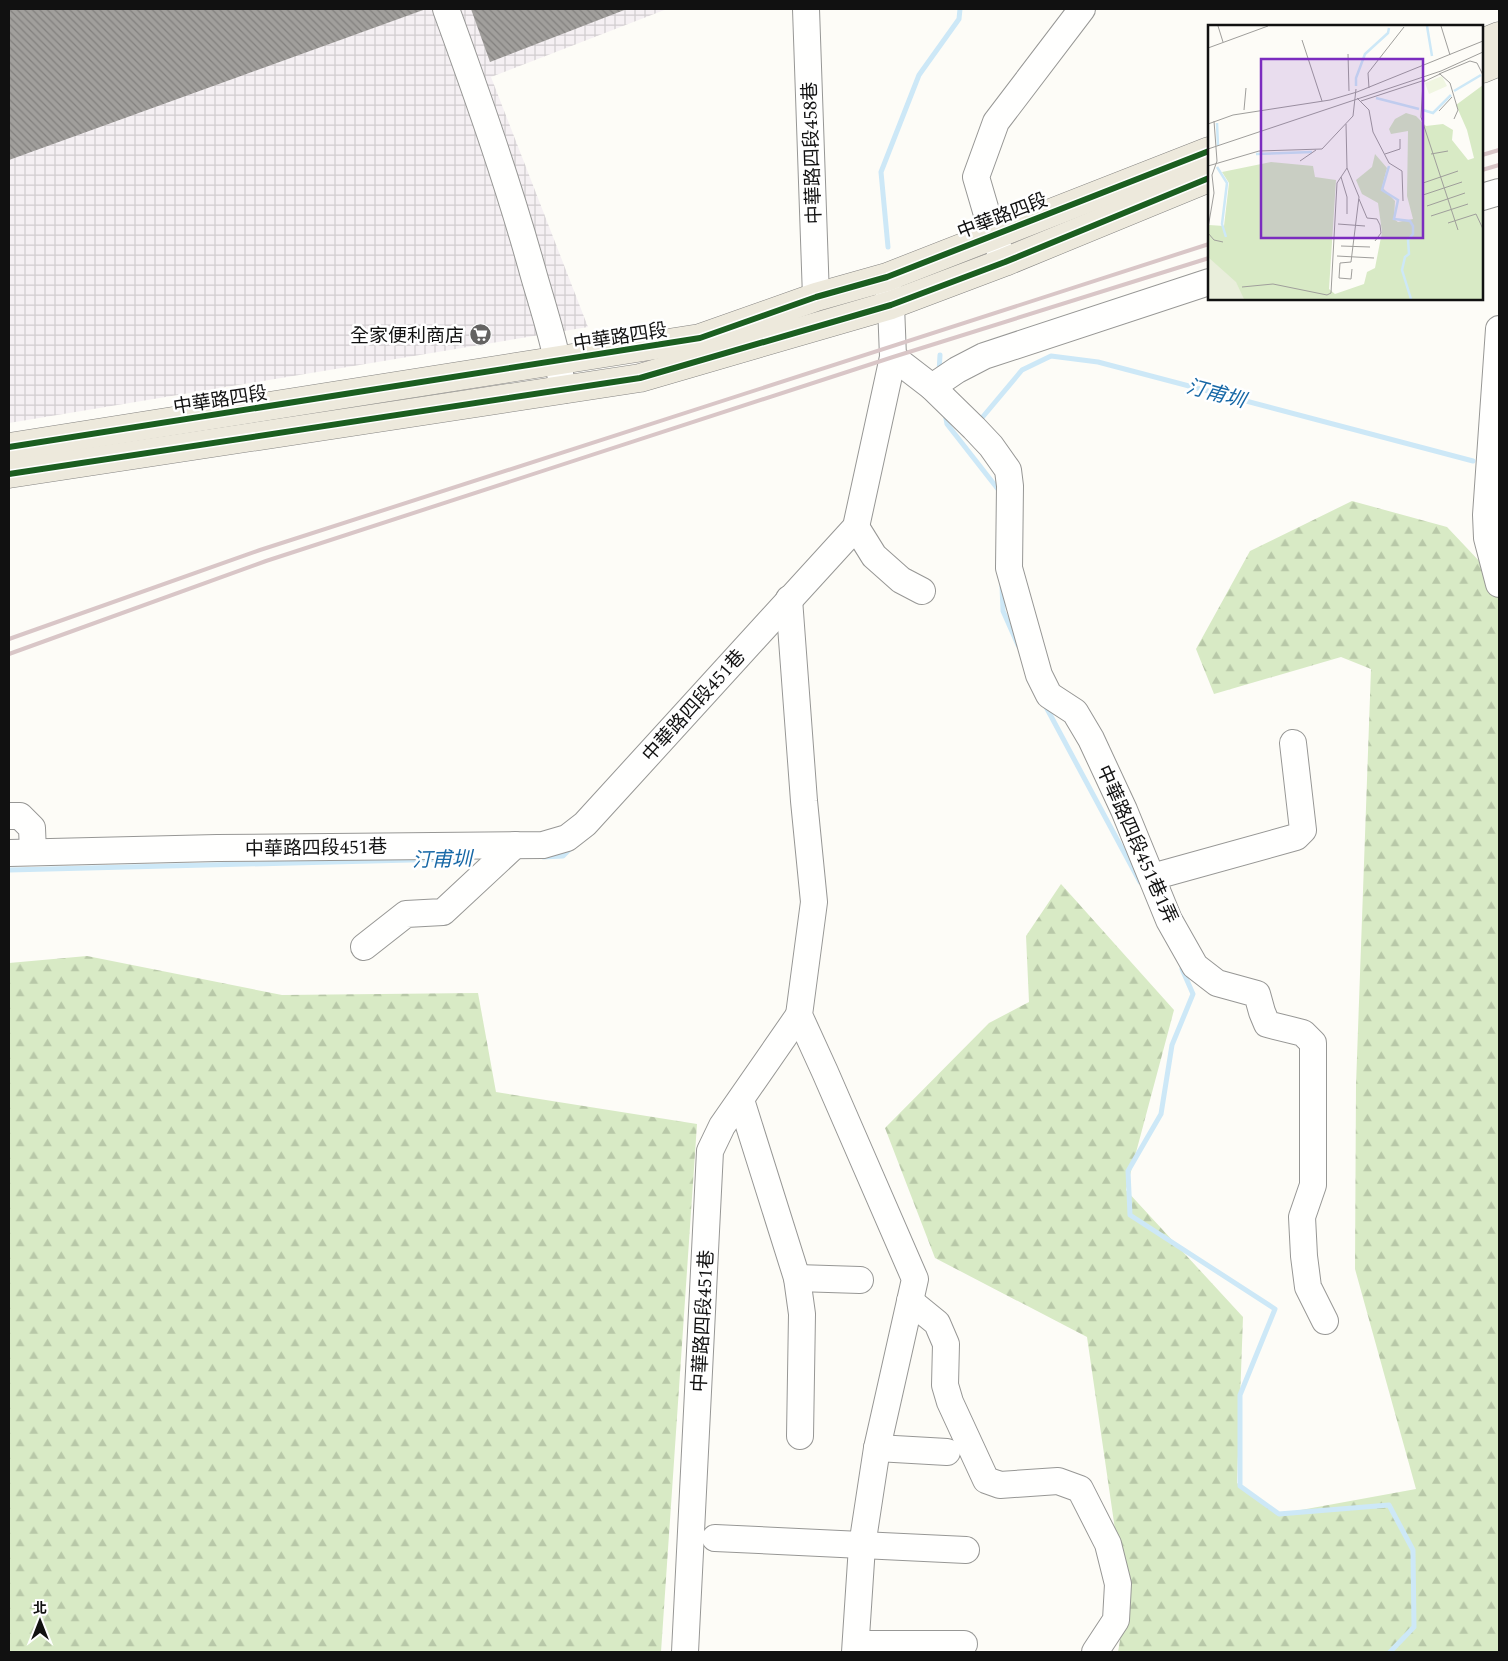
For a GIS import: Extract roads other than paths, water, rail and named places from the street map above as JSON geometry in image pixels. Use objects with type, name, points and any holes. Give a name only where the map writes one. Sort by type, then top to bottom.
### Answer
[{"type":"main road","points":[[1483,43],[1499,36]]},
{"type":"main road","points":[[1483,69],[1499,62]]},
{"type":"main road","name":"中華路四段","points":[[9,447],[700,338],[816,297],[887,277],[1208,151]]},
{"type":"main road","points":[[9,474],[640,378],[890,305],[1005,262],[1208,178]]},
{"type":"lane","points":[[446,9],[494,143],[529,256],[558,361],[563,390]]},
{"type":"lane","name":"中華路四段458巷","points":[[806,9],[816,297]]},
{"type":"lane","points":[[1005,262],[993,235],[976,177],[996,122],[1082,9]]},
{"type":"lane","points":[[1483,197],[1499,192]]},
{"type":"lane","points":[[887,277],[893,357],[856,527],[874,556],[901,580],[922,591]]},
{"type":"lane","points":[[941,396],[957,370],[984,356],[1208,282]]},
{"type":"lane","points":[[1499,329],[1486,515],[1487,538],[1499,584]]},
{"type":"lane","name":"中華路四段451巷1弄","points":[[893,357],[941,396],[991,446],[1008,470],[1010,486],[1009,568],[1039,675],[1049,695],[1075,712],[1091,739],[1124,810],[1169,920],[1195,966],[1217,982],[1257,994],[1267,1024],[1303,1032],[1313,1043],[1313,1185],[1302,1217],[1308,1287],[1326,1321]]},
{"type":"lane","name":"中華路四段451巷","points":[[21,853],[217,848],[544,845],[567,838],[585,824],[856,527]]},
{"type":"lane","name":"中華路四段451巷","points":[[685,1652],[710,1151],[722,1126],[798,1016],[814,902],[804,801],[789,599]]},
{"type":"lane","points":[[1152,877],[1296,837],[1303,830],[1293,743]]},
{"type":"lane","points":[[9,816],[20,816],[32,828],[21,853]]},
{"type":"lane","points":[[364,947],[406,914],[443,912],[516,845]]},
{"type":"lane","points":[[798,1016],[825,1072],[915,1279],[876,1448],[862,1546],[855,1648],[964,1644]]},
{"type":"lane","points":[[741,1100],[797,1278],[802,1314],[800,1436]]},
{"type":"lane","points":[[797,1278],[860,1280]]},
{"type":"lane","points":[[910,1301],[937,1323],[946,1344],[946,1385],[950,1402],[986,1480],[1000,1484],[1058,1481],[1080,1489],[1108,1544],[1118,1584],[1116,1620],[1095,1652]]},
{"type":"lane","points":[[876,1448],[947,1452]]},
{"type":"lane","points":[[715,1538],[966,1550]]},
{"type":"waterway","points":[[888,247],[881,172],[919,75],[959,19],[960,9]]},
{"type":"waterway","points":[[939,372],[940,355]]},
{"type":"waterway","name":"汀甫圳","points":[[981,419],[1022,370],[1051,356],[1098,362],[1473,461]]},
{"type":"waterway","points":[[945,413],[947,424],[1001,493]]},
{"type":"waterway","points":[[1002,586],[1003,611],[1018,645]]},
{"type":"waterway","points":[[1045,705],[1140,882]]},
{"type":"waterway","name":"汀甫圳","points":[[543,857],[563,856],[571,848]]},
{"type":"waterway","name":"汀甫圳","points":[[9,870],[450,859]]},
{"type":"waterway","points":[[1182,969],[1193,994],[1172,1045],[1161,1114],[1128,1171],[1130,1215],[1275,1309],[1240,1395],[1240,1486],[1279,1514],[1389,1505],[1413,1550],[1414,1627],[1390,1652]]},
{"type":"railway","points":[[1483,155],[1499,150]]},
{"type":"railway","points":[[1483,170],[1499,165]]},
{"type":"railway","points":[[9,639],[260,550],[1208,244]]},
{"type":"railway","points":[[9,654],[266,561],[893,357],[1208,258]]},
{"type":"place","name":"全家便利商店","points":[[480,335]]}]
